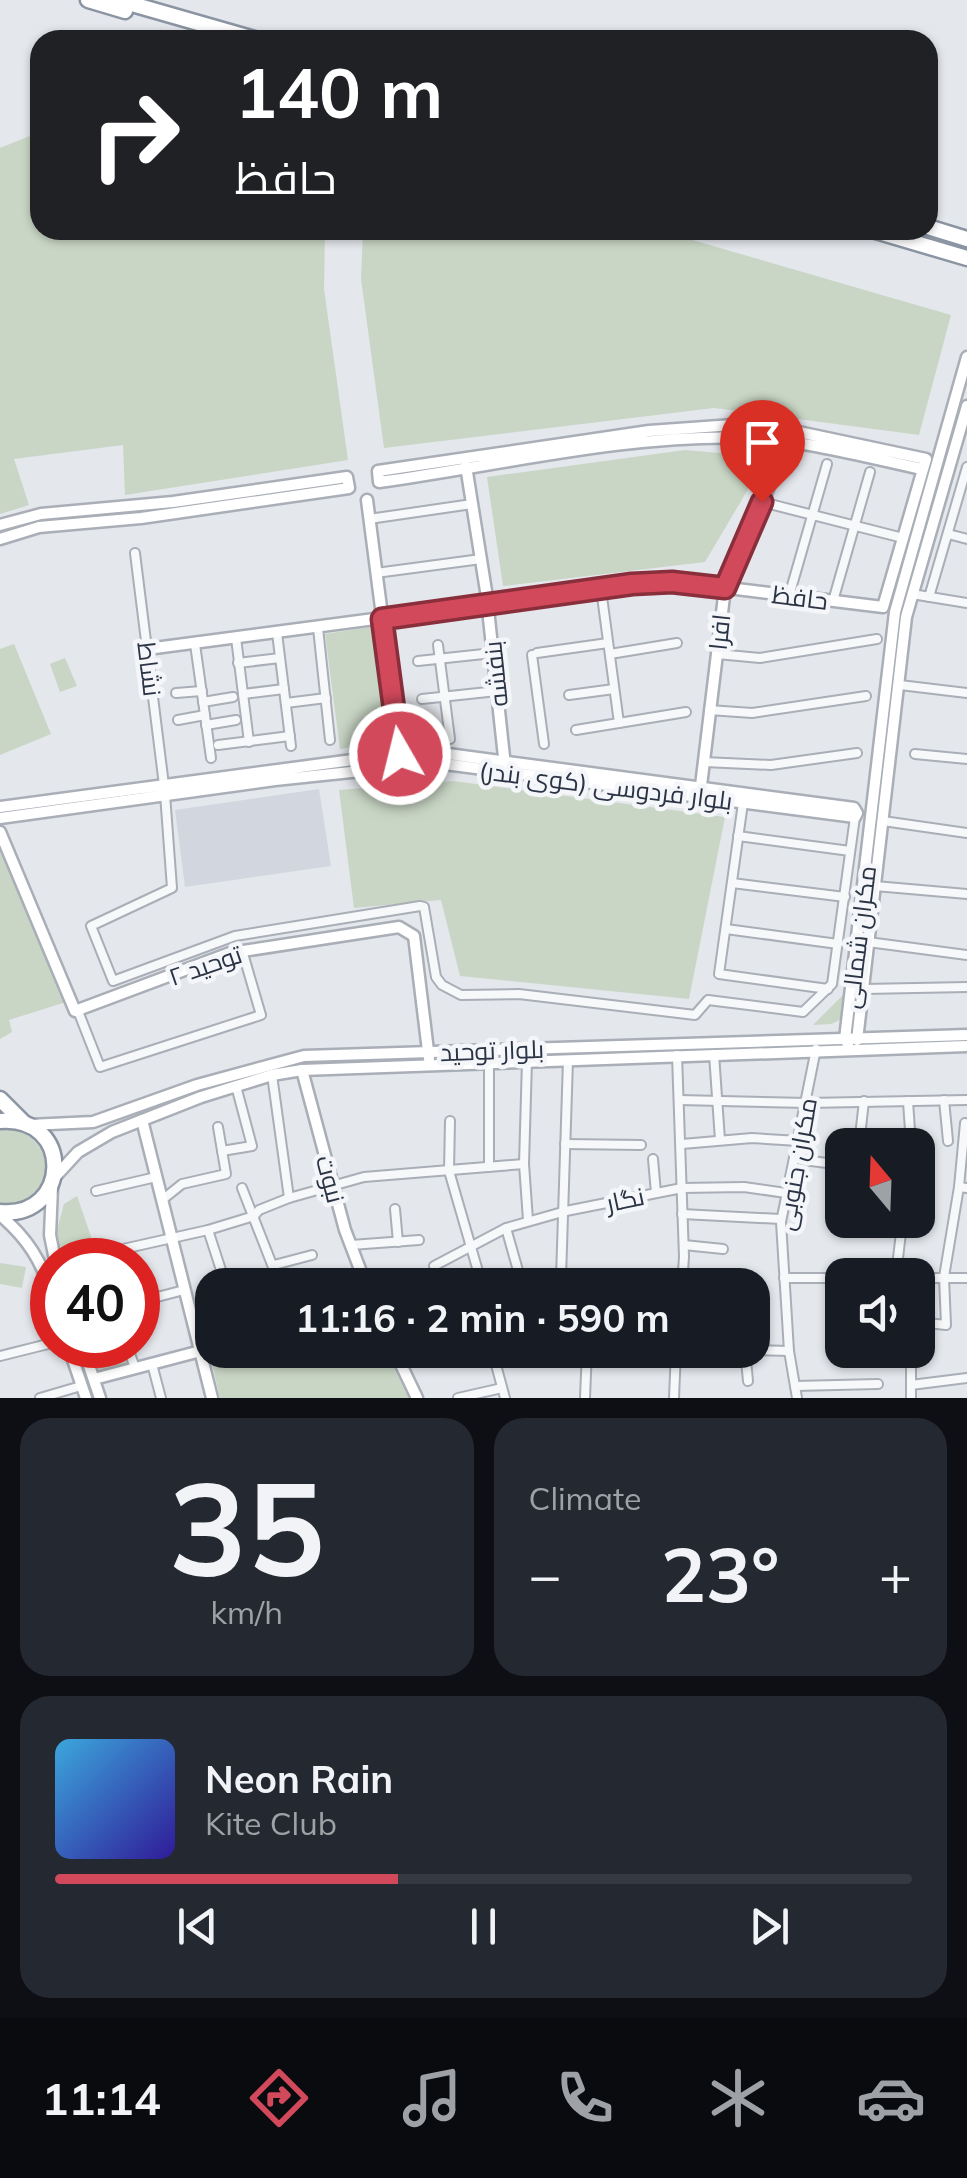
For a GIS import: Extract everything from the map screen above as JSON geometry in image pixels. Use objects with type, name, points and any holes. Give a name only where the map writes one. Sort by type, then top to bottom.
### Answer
[{"type":"highway","points":[[88,0],[192,30]]},
{"type":"highway","points":[[118,0],[223,30]]},
{"type":"highway","points":[[938,230],[967,239]]},
{"type":"highway","points":[[906,240],[967,258]]},
{"type":"highway","points":[[0,1099],[39,1132],[55,1160],[53,1182],[35,1205],[23,1211],[0,1213]]},
{"type":"highway","points":[[0,1121],[26,1124]]},
{"type":"street","name":"مکران شمالی","points":[[848,1044],[858,1039],[858,988],[894,612],[966,362]]},
{"type":"street","name":"مکران شمالی","points":[[848,1044],[868,942],[906,616],[967,406]]},
{"type":"street","points":[[924,464],[749,438],[684,440],[465,464],[378,471],[380,482],[465,464],[693,426],[733,425],[794,431],[924,464]]},
{"type":"street","name":"افرا","points":[[700,792],[725,588],[794,431]]},
{"type":"street","points":[[930,597],[967,466],[951,462]]},
{"type":"street","name":"بنفشه","points":[[465,464],[481,559],[505,767]]},
{"type":"street","points":[[789,596],[827,464]]},
{"type":"street","name":"حافظ","points":[[147,649],[672,582],[883,606],[924,464]]},
{"type":"street","points":[[834,601],[870,472]]},
{"type":"street","points":[[0,539],[23,532],[348,482]]},
{"type":"street","points":[[0,525],[19,518],[247,497]]},
{"type":"street","points":[[366,500],[401,759]]},
{"type":"street","points":[[762,502],[902,538]]},
{"type":"street","points":[[369,518],[472,504]]},
{"type":"street","points":[[19,518],[23,532]]},
{"type":"street","points":[[948,534],[967,540]]},
{"type":"street","name":"نشاط","points":[[135,553],[165,789],[172,888],[91,926],[114,981],[235,936],[424,906],[436,977],[442,986],[461,996],[519,994],[695,1015],[708,1000],[803,1012],[828,989]]},
{"type":"street","points":[[376,573],[481,559]]},
{"type":"street","points":[[601,589],[619,723]]},
{"type":"street","points":[[912,594],[967,603]]},
{"type":"street","points":[[318,628],[330,740]]},
{"type":"street","points":[[218,745],[291,741],[277,632]]},
{"type":"street","points":[[236,638],[238,696],[249,742]]},
{"type":"street","points":[[717,654],[760,658],[876,639]]},
{"type":"street","points":[[544,744],[534,654],[608,643]]},
{"type":"street","points":[[610,654],[678,643]]},
{"type":"street","points":[[195,644],[211,758]]},
{"type":"street","points":[[438,646],[450,739]]},
{"type":"street","points":[[418,662],[493,653]]},
{"type":"street","points":[[238,663],[280,658]]},
{"type":"street","points":[[900,684],[967,693]]},
{"type":"street","points":[[203,702],[284,689]]},
{"type":"street","points":[[569,695],[614,689]]},
{"type":"street","points":[[176,693],[202,690]]},
{"type":"street","points":[[422,699],[497,691]]},
{"type":"street","points":[[709,710],[752,713],[866,696]]},
{"type":"street","points":[[286,703],[326,698]]},
{"type":"street","points":[[576,730],[686,712]]},
{"type":"street","points":[[178,720],[236,720]]},
{"type":"street","points":[[704,762],[771,765],[858,753]]},
{"type":"street","name":"بلوار فردوسی (کوی بندر)","points":[[0,807],[448,754],[505,767],[854,812]]},
{"type":"street","points":[[915,754],[967,759]]},
{"type":"street","name":"بلوار فردوسی (کوی بندر)","points":[[0,818],[165,789]]},
{"type":"street","name":"بلوار فردوسی (کوی بندر)","points":[[700,792],[743,802],[854,812]]},
{"type":"street","points":[[743,802],[720,974],[828,989],[832,984],[845,898],[854,812]]},
{"type":"street","points":[[883,821],[967,833]]},
{"type":"street","points":[[0,832],[68,1000],[78,1011],[100,1067],[261,1015],[242,950]]},
{"type":"street","points":[[738,836],[850,851]]},
{"type":"street","points":[[732,882],[845,898]]},
{"type":"street","points":[[875,886],[967,894]]},
{"type":"street","name":"توحید ۲","points":[[78,1011],[242,950],[399,927],[408,930],[416,943],[429,1058]]},
{"type":"street","points":[[726,929],[838,944]]},
{"type":"street","points":[[942,952],[944,937]]},
{"type":"street","points":[[868,942],[967,955]]},
{"type":"street","points":[[858,988],[967,987]]},
{"type":"street","points":[[858,1039],[967,1036]]},
{"type":"street","name":"بلوار توحید","points":[[26,1124],[73,1126],[92,1122],[228,1075],[304,1056],[429,1058],[848,1044],[967,1046]]},
{"type":"street","name":"بلوار توحید","points":[[53,1182],[88,1144],[142,1120],[272,1075],[429,1058],[489,1062],[568,1060],[817,1045]]},
{"type":"street","name":"مکران جنوبی","points":[[797,1398],[789,1351],[782,1219],[817,1045]]},
{"type":"street","points":[[714,1054],[720,1140]]},
{"type":"street","points":[[676,1056],[682,1144],[683,1268]]},
{"type":"street","points":[[562,1268],[568,1060]]},
{"type":"street","points":[[526,1061],[524,1164],[528,1220]]},
{"type":"street","points":[[489,1062],[489,1167]]},
{"type":"street","name":"نبوت","points":[[302,1070],[332,1185],[360,1268]]},
{"type":"street","points":[[272,1075],[289,1198]]},
{"type":"street","points":[[222,1151],[252,1146],[236,1086]]},
{"type":"street","points":[[679,1100],[967,1100]]},
{"type":"street","points":[[944,1100],[948,1141]]},
{"type":"street","points":[[861,1128],[864,1101]]},
{"type":"street","points":[[908,1101],[910,1128]]},
{"type":"street","points":[[142,1120],[170,1240],[195,1320]]},
{"type":"street","points":[[450,1120],[448,1171],[479,1268]]},
{"type":"street","points":[[935,1324],[946,1325],[944,1278],[963,1187],[965,1123]]},
{"type":"street","points":[[162,1200],[182,1184],[226,1174],[218,1127]]},
{"type":"street","points":[[682,1144],[766,1138],[800,1141]]},
{"type":"street","points":[[565,1144],[641,1145]]},
{"type":"street","points":[[796,1159],[825,1163]]},
{"type":"street","points":[[654,1160],[656,1193]]},
{"type":"street","points":[[160,1242],[254,1216],[259,1210],[289,1198],[332,1185],[392,1174],[524,1164]]},
{"type":"street","points":[[96,1191],[156,1177]]},
{"type":"street","points":[[51,1238],[53,1182]]},
{"type":"street","name":"نگار","points":[[434,1266],[506,1228],[566,1211],[682,1188],[744,1187],[786,1192]]},
{"type":"street","points":[[242,1188],[275,1268]]},
{"type":"street","points":[[395,1209],[398,1242]]},
{"type":"street","points":[[0,1213],[30,1247]]},
{"type":"street","points":[[682,1214],[782,1219]]},
{"type":"street","points":[[0,1228],[24,1238]]},
{"type":"street","points":[[506,1228],[516,1268]]},
{"type":"street","points":[[208,1230],[220,1268]]},
{"type":"street","points":[[351,1245],[419,1240]]},
{"type":"street","points":[[684,1245],[723,1248]]},
{"type":"street","points":[[274,1265],[312,1255]]},
{"type":"street","points":[[784,1278],[825,1278]]},
{"type":"street","points":[[935,1278],[967,1278]]},
{"type":"street","points":[[160,1296],[184,1290]]},
{"type":"street","points":[[0,1356],[30,1348]]},
{"type":"street","points":[[770,1351],[789,1351]]},
{"type":"street","points":[[160,1362],[195,1353]]},
{"type":"street","points":[[76,1368],[86,1398]]},
{"type":"street","points":[[90,1368],[100,1398]]},
{"type":"street","points":[[94,1379],[135,1368]]},
{"type":"street","points":[[153,1368],[161,1398]]},
{"type":"street","points":[[208,1368],[212,1398]]},
{"type":"street","points":[[403,1368],[418,1398]]},
{"type":"street","points":[[458,1398],[503,1393],[497,1368]]},
{"type":"street","points":[[585,1398],[586,1368]]},
{"type":"street","points":[[674,1398],[675,1368]]},
{"type":"street","points":[[748,1368],[748,1382]]},
{"type":"street","points":[[911,1368],[912,1398]]},
{"type":"street","points":[[911,1385],[967,1378]]},
{"type":"street","points":[[795,1386],[878,1384]]},
{"type":"street","points":[[40,1398],[82,1386]]},
{"type":"shaded area","points":[[319,789],[331,866],[185,887],[175,810]]},
{"type":"green space","points":[[30,136],[30,240],[325,240],[324,289],[348,460],[125,495],[123,445],[14,459],[29,505],[0,514],[0,148]]},
{"type":"green space","points":[[363,240],[692,240],[951,315],[919,435],[714,408],[384,448],[361,279]]},
{"type":"green space","points":[[685,450],[767,457],[705,562],[503,586],[487,477]]},
{"type":"green space","points":[[371,627],[387,742],[340,749],[325,634]]},
{"type":"green space","points":[[14,644],[51,734],[0,755],[0,649]]},
{"type":"green space","points":[[65,658],[77,686],[60,692],[50,664]]},
{"type":"green space","points":[[453,781],[725,817],[689,999],[460,976],[441,900],[354,908],[339,790]]},
{"type":"green space","points":[[0,851],[66,1002],[9,1020],[12,1032],[0,1039]]},
{"type":"green space","points":[[844,994],[840,1020],[813,1025]]},
{"type":"green space","points":[[14,1129],[40,1148],[45,1175],[31,1197],[0,1203],[0,1130]]},
{"type":"green space","points":[[77,1196],[91,1238],[58,1238],[64,1204]]},
{"type":"green space","points":[[0,1263],[26,1267],[22,1288],[0,1284]]},
{"type":"green space","points":[[213,1368],[394,1368],[409,1398],[220,1398]]},
{"type":"route","points":[[400,754],[382,619],[632,584],[672,582],[725,588],[762,502]]}]
